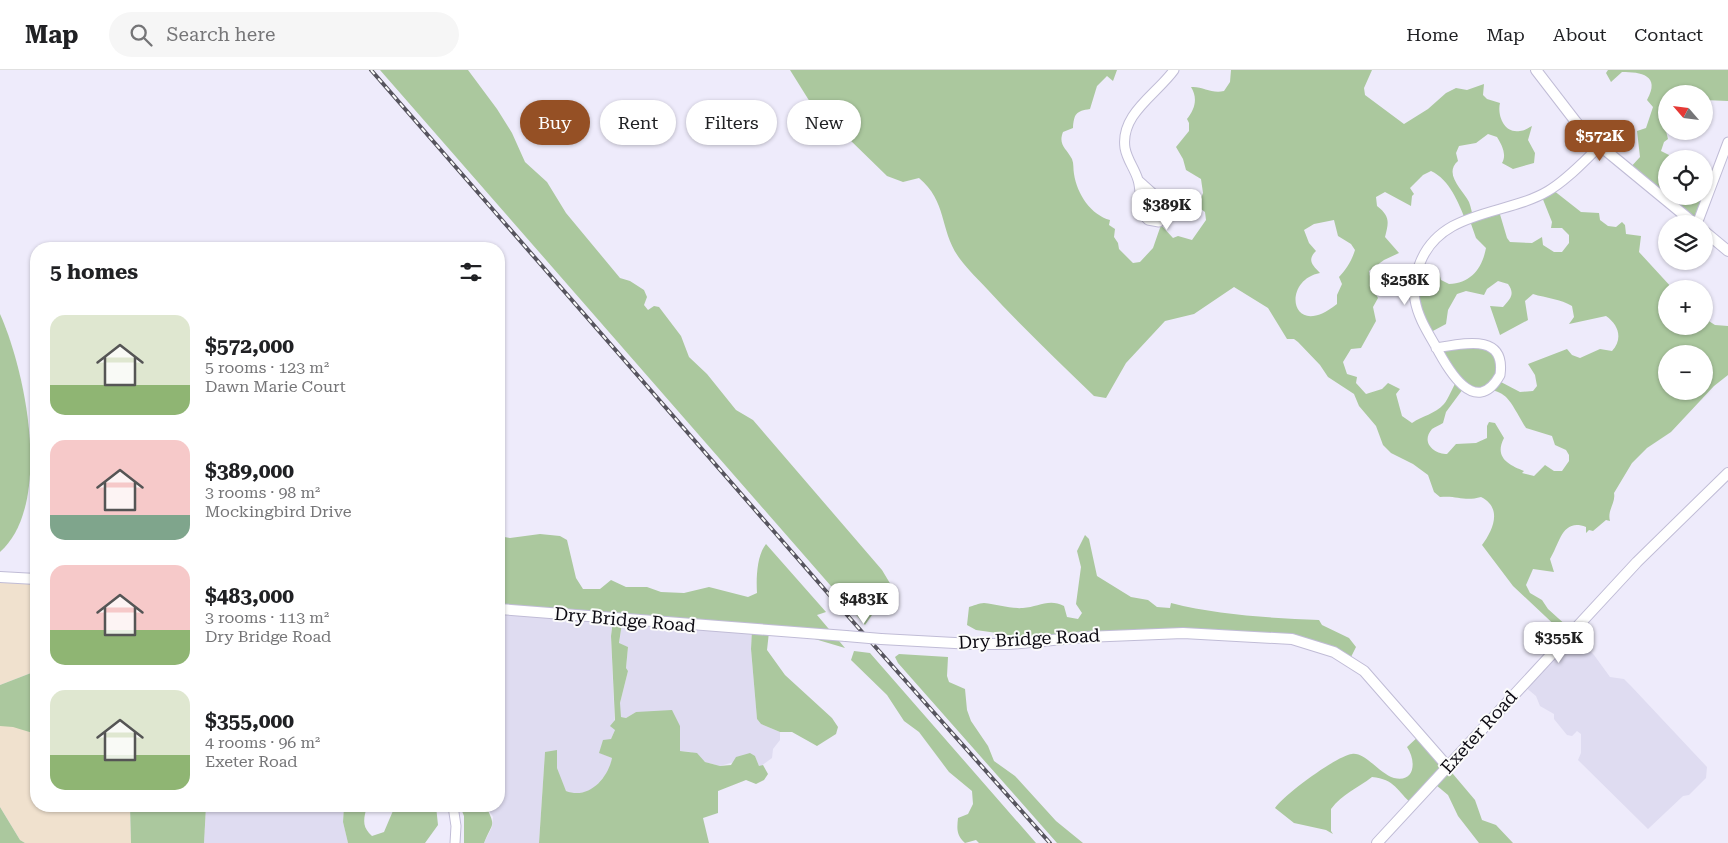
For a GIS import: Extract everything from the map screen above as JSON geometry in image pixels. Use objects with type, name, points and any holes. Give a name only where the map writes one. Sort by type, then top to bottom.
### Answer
[{"type":"street","points":[[1138,180],[1167,206],[1167,214],[1159,222],[1148,220],[1143,214],[1138,180],[1125,149],[1124,140],[1128,125],[1137,109],[1161,86],[1174,70]]},
{"type":"street","points":[[1536,70],[1576,122],[1600,146],[1685,215]]},
{"type":"street","points":[[1700,215],[1728,142]]},
{"type":"street","points":[[1436,348],[1474,343],[1488,346],[1500,358],[1500,374],[1490,388],[1482,391],[1465,388],[1454,378],[1436,348],[1420,316],[1415,291],[1419,265],[1432,242],[1445,230],[1460,222],[1549,191],[1600,146]]},
{"type":"street","points":[[1713,238],[1728,251]]},
{"type":"street","name":"Exeter Road","points":[[1378,843],[1638,562],[1728,473]]},
{"type":"street","points":[[0,577],[30,578]]},
{"type":"street","name":"Dry Bridge Road","points":[[505,609],[882,639],[974,644],[1009,644],[1085,637],[1183,633],[1292,639],[1334,652],[1364,671],[1448,767]]},
{"type":"street","points":[[454,812],[456,826],[455,843]]},
{"type":"shaded area","points":[[0,577],[30,579],[30,673],[0,685]]},
{"type":"shaded area","points":[[505,610],[613,621],[611,636],[615,730],[611,739],[600,753],[612,758],[610,770],[595,787],[585,793],[574,794],[566,791],[561,781],[557,768],[557,753],[545,752],[539,843],[484,843],[492,827],[493,817],[490,812],[505,812]]},
{"type":"shaded area","points":[[622,623],[752,632],[751,649],[757,719],[761,724],[780,732],[780,740],[773,749],[772,758],[761,766],[759,766],[755,756],[720,766],[705,762],[691,752],[680,751],[680,726],[666,712],[636,712],[626,718],[621,717],[619,713],[620,703],[628,671],[626,668],[628,647],[619,644]]},
{"type":"shaded area","points":[[1575,636],[1594,655],[1610,677],[1624,679],[1707,767],[1706,778],[1689,795],[1683,796],[1648,829],[1578,760],[1581,753],[1581,734],[1577,731],[1572,736],[1567,735],[1554,719],[1554,714],[1540,706],[1536,696],[1524,686]]},
{"type":"shaded area","points":[[0,726],[13,726],[30,732],[30,812],[130,812],[131,843],[25,843],[20,840],[0,807]]},
{"type":"shaded area","points":[[206,812],[344,812],[343,822],[348,843],[204,843]]},
{"type":"green space","points":[[380,70],[468,70],[512,133],[525,162],[547,182],[566,213],[620,278],[630,281],[644,290],[647,297],[644,305],[648,310],[654,306],[659,307],[681,336],[689,357],[707,374],[736,410],[753,420],[882,570],[897,595],[894,606],[872,615],[865,625]]},
{"type":"green space","points":[[790,70],[1117,70],[1113,81],[1107,76],[1097,86],[1090,109],[1077,114],[1074,119],[1073,128],[1063,132],[1061,140],[1072,159],[1078,189],[1086,203],[1097,214],[1110,220],[1109,225],[1115,229],[1114,237],[1119,249],[1133,263],[1140,262],[1153,248],[1161,225],[1173,238],[1178,236],[1192,240],[1206,220],[1205,212],[1198,207],[1203,193],[1201,179],[1186,170],[1183,159],[1176,147],[1189,131],[1187,119],[1194,107],[1195,99],[1191,87],[1215,92],[1224,91],[1230,82],[1231,70],[1372,70],[1364,88],[1365,95],[1404,124],[1428,109],[1446,93],[1456,88],[1467,90],[1484,84],[1483,95],[1487,99],[1500,103],[1501,118],[1506,127],[1514,131],[1532,126],[1528,140],[1535,153],[1534,163],[1513,169],[1502,163],[1504,153],[1497,137],[1488,134],[1476,143],[1459,146],[1456,153],[1458,161],[1454,166],[1453,177],[1469,202],[1473,218],[1499,211],[1510,242],[1532,243],[1542,237],[1543,245],[1554,252],[1562,252],[1569,243],[1569,235],[1562,228],[1551,228],[1552,222],[1542,197],[1553,190],[1581,212],[1599,213],[1600,220],[1608,226],[1616,227],[1622,222],[1625,225],[1626,234],[1641,236],[1639,252],[1665,280],[1658,280],[1658,335],[1713,335],[1713,324],[1728,326],[1728,375],[1713,387],[1713,345],[1658,345],[1658,400],[1701,400],[1671,432],[1647,448],[1632,463],[1614,493],[1609,517],[1610,521],[1606,520],[1593,531],[1589,530],[1586,533],[1586,527],[1578,525],[1567,529],[1559,539],[1550,559],[1554,572],[1533,569],[1526,585],[1530,593],[1542,600],[1548,609],[1568,627],[1562,632],[1513,586],[1482,545],[1490,533],[1494,519],[1492,507],[1488,502],[1481,497],[1470,499],[1440,497],[1434,492],[1428,475],[1413,464],[1391,453],[1383,445],[1376,426],[1359,406],[1354,394],[1328,377],[1320,365],[1298,342],[1294,339],[1287,339],[1268,308],[1234,287],[1194,314],[1165,321],[1126,363],[1106,398],[1094,396],[1040,344],[963,263],[953,248],[935,197],[928,187],[919,178],[903,182],[887,176],[855,145],[861,145],[861,100],[809,100]],"holes":[[[1431,171],[1438,175],[1453,192],[1466,221],[1470,221],[1476,238],[1486,248],[1482,262],[1474,274],[1464,281],[1457,283],[1449,284],[1441,280],[1438,269],[1422,265],[1416,295],[1431,332],[1446,324],[1448,310],[1457,294],[1466,291],[1484,295],[1487,289],[1498,281],[1508,284],[1512,293],[1503,307],[1490,306],[1500,335],[1528,320],[1525,301],[1533,294],[1558,300],[1572,306],[1574,317],[1569,324],[1606,316],[1614,324],[1618,332],[1618,342],[1612,351],[1600,349],[1580,358],[1572,355],[1567,349],[1528,364],[1535,375],[1537,386],[1533,391],[1520,392],[1499,381],[1496,351],[1472,343],[1441,348],[1456,382],[1446,402],[1433,413],[1412,423],[1402,416],[1396,394],[1400,389],[1388,383],[1382,389],[1366,394],[1356,383],[1357,377],[1347,374],[1343,362],[1351,349],[1361,348],[1376,321],[1373,307],[1378,298],[1372,287],[1369,271],[1384,260],[1399,253],[1385,237],[1387,220],[1384,213],[1377,206],[1376,197],[1385,192],[1411,206],[1414,194],[1410,188],[1423,175]],[[1334,220],[1338,236],[1351,244],[1355,250],[1348,265],[1339,277],[1342,284],[1337,295],[1337,304],[1321,314],[1309,316],[1301,313],[1296,305],[1296,296],[1300,286],[1308,278],[1320,273],[1311,260],[1316,251],[1309,243],[1304,230],[1314,224]],[[1463,389],[1489,390],[1497,392],[1508,399],[1526,428],[1552,436],[1555,445],[1566,450],[1569,455],[1569,461],[1562,471],[1554,471],[1545,465],[1534,476],[1522,473],[1524,471],[1508,463],[1504,459],[1501,450],[1504,438],[1495,423],[1489,422],[1487,438],[1476,443],[1456,444],[1447,454],[1442,454],[1430,447],[1428,443],[1429,434],[1432,429],[1443,423],[1446,412]]]},
{"type":"green space","points":[[1608,70],[1728,70],[1728,101],[1713,100],[1713,85],[1658,85],[1658,140],[1667,140],[1661,150],[1658,150],[1658,192],[1629,169],[1640,157],[1637,131],[1646,128],[1653,107],[1647,100],[1651,92],[1652,85],[1650,80],[1642,74],[1622,72],[1611,82],[1606,73]]},
{"type":"green space","points":[[1675,205],[1704,205],[1699,215],[1687,215]]},
{"type":"green space","points":[[0,314],[10,339],[25,402],[30,437],[30,471],[26,503],[16,531],[0,552]]},
{"type":"green space","points":[[540,534],[560,536],[567,540],[576,578],[583,589],[600,589],[611,580],[626,587],[647,587],[661,592],[684,593],[709,587],[748,597],[757,593],[759,560],[766,544],[826,612],[817,615],[845,648],[798,634],[769,632],[767,650],[785,675],[832,718],[838,727],[836,734],[817,746],[792,732],[780,732],[761,724],[757,719],[751,649],[752,630],[622,623],[619,643],[628,647],[626,668],[628,671],[620,703],[621,717],[626,718],[636,712],[672,710],[680,726],[680,751],[697,753],[705,762],[720,766],[731,765],[736,757],[750,753],[755,756],[759,766],[763,765],[768,774],[764,780],[756,784],[746,780],[718,791],[718,813],[703,818],[709,843],[539,843],[545,752],[557,750],[557,768],[566,791],[574,793],[590,790],[602,780],[610,766],[612,758],[599,753],[603,740],[611,739],[615,730],[610,726],[615,720],[611,636],[613,621],[505,610],[505,537]]},
{"type":"green space","points":[[1085,535],[1089,539],[1097,576],[1131,597],[1148,600],[1157,607],[1170,608],[1171,603],[1226,613],[1319,620],[1322,625],[1349,638],[1356,647],[1350,659],[1292,639],[1180,633],[1030,645],[1005,650],[997,633],[976,630],[967,625],[969,607],[984,603],[1018,608],[1053,603],[1059,604],[1064,606],[1067,617],[1078,619],[1082,613],[1076,604],[1081,567],[1077,551]]},
{"type":"green space","points":[[854,651],[870,653],[1036,843],[979,843],[976,840],[965,843],[962,840],[958,831],[958,818],[968,814],[973,804],[972,791],[949,772],[919,732],[904,721],[887,695],[851,660]]},
{"type":"green space","points":[[899,654],[948,657],[947,676],[949,682],[965,689],[967,710],[971,721],[988,746],[994,761],[1015,776],[1056,821],[1083,843],[1057,843],[898,663],[895,657]]},
{"type":"green space","points":[[30,673],[30,732],[13,727],[0,726],[0,685]]},
{"type":"green space","points":[[1420,735],[1475,800],[1482,820],[1496,825],[1513,843],[1479,843],[1458,816],[1448,795],[1436,785],[1413,805],[1391,783],[1372,777],[1345,795],[1331,809],[1331,831],[1333,834],[1326,830],[1294,823],[1275,808],[1311,777],[1334,761],[1352,754],[1362,756],[1389,776],[1401,779],[1407,777],[1413,764],[1407,747]]},
{"type":"green space","points":[[0,807],[20,840],[25,843],[0,843]]},
{"type":"green space","points":[[130,812],[206,812],[204,843],[131,843]]},
{"type":"green space","points":[[344,812],[366,812],[364,824],[372,836],[384,832],[392,812],[437,812],[438,825],[425,843],[348,843],[343,822]]},
{"type":"green space","points":[[462,812],[488,812],[492,824],[484,843],[464,843]]},
{"type":"railway","points":[[371,70],[839,606],[1050,843]]}]
